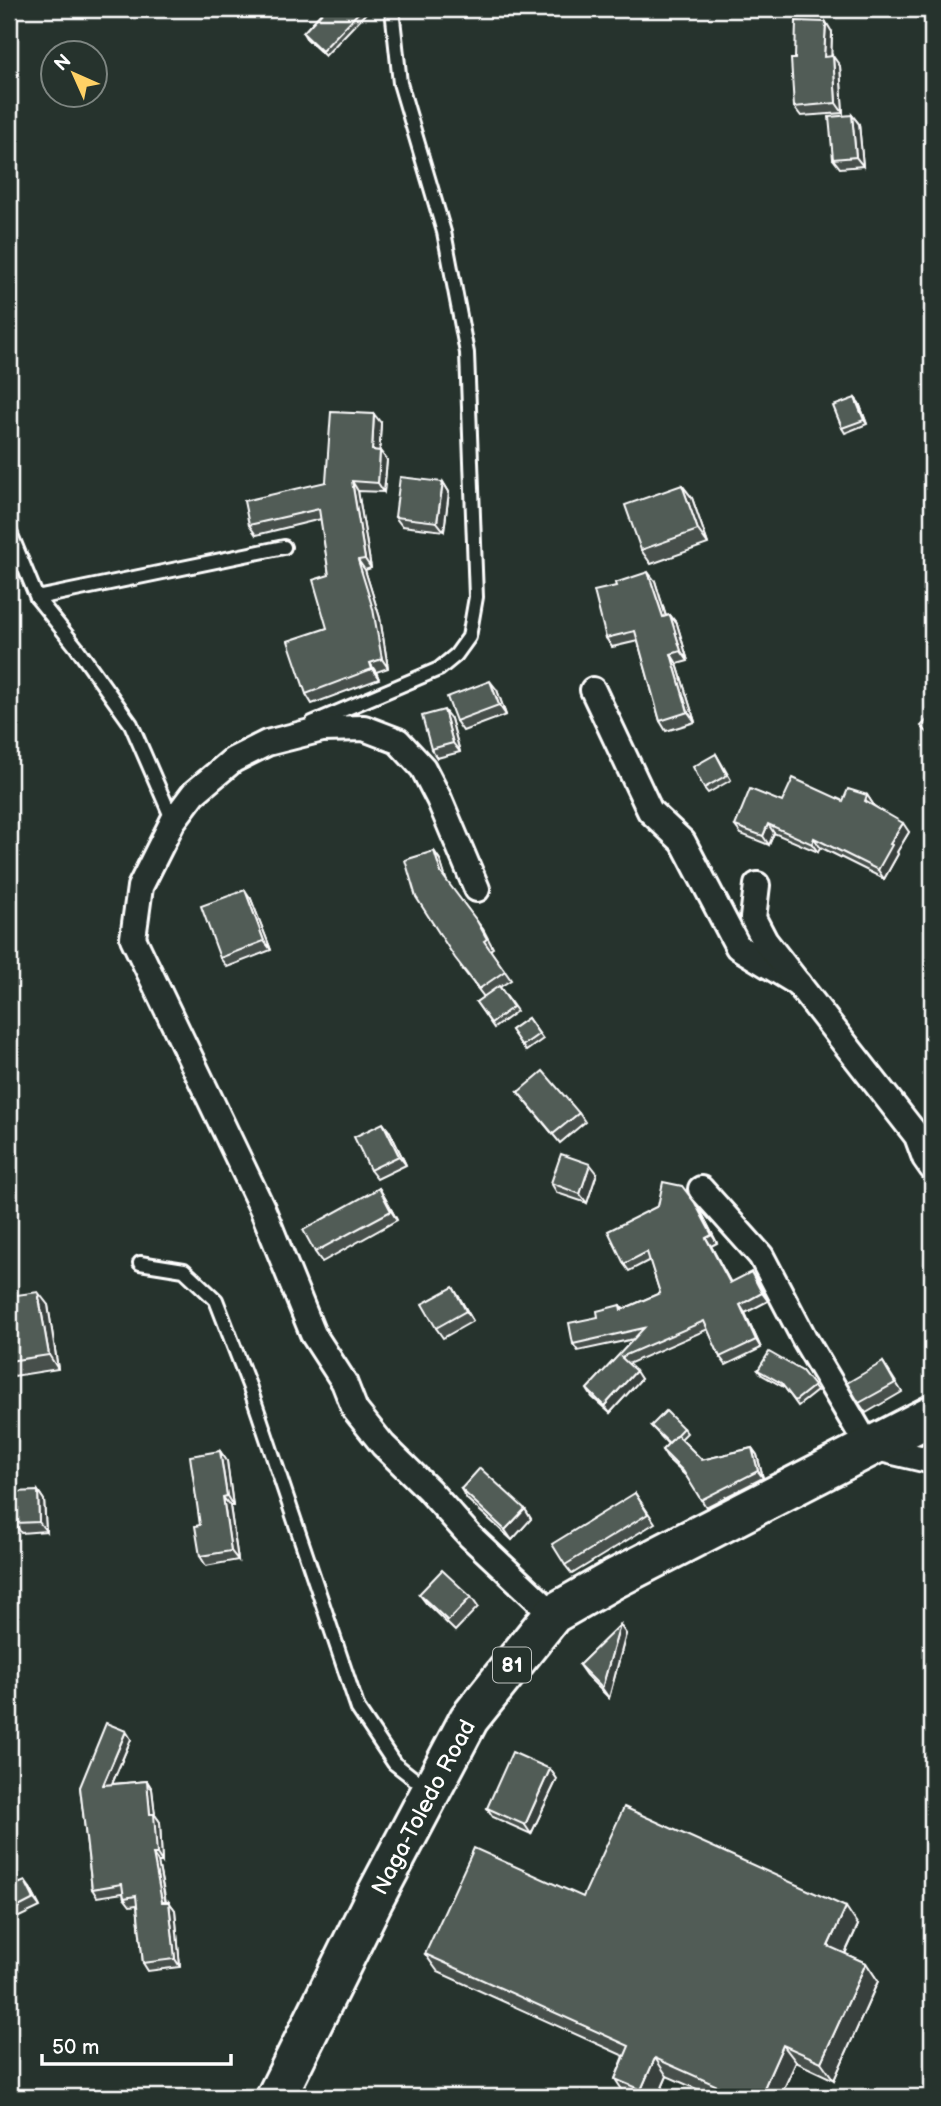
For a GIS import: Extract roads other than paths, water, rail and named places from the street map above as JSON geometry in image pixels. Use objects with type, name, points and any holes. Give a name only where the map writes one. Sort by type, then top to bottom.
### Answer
[{"type":"highway","name":"Naga-Toledo Road","points":[[276,2097],[373,1901],[468,1719],[553,1614],[614,1579],[932,1415]]},
{"type":"street","points":[[593,691],[650,811],[683,842],[738,947],[799,984]]},
{"type":"street","points":[[477,889],[423,768],[398,741],[364,728],[322,729],[267,743],[233,760],[194,793],[173,821],[140,887],[133,938],[262,1208],[313,1334],[344,1382],[355,1410],[383,1445],[429,1490],[470,1536],[553,1614]]},
{"type":"street","points":[[757,885],[753,918],[765,941],[916,1136],[932,1168]]},
{"type":"street","points":[[701,1189],[761,1256],[804,1338],[868,1446],[932,1461]]},
{"type":"lane","points":[[267,743],[439,669],[456,655],[469,637],[474,610],[476,597],[467,353],[444,232],[400,83],[392,9]]},
{"type":"lane","points":[[9,530],[37,598],[78,648],[131,724],[173,821]]},
{"type":"lane","points":[[37,598],[284,547]]},
{"type":"lane","points":[[140,1263],[184,1270],[216,1300],[250,1388],[358,1709],[394,1763],[430,1791]]}]
